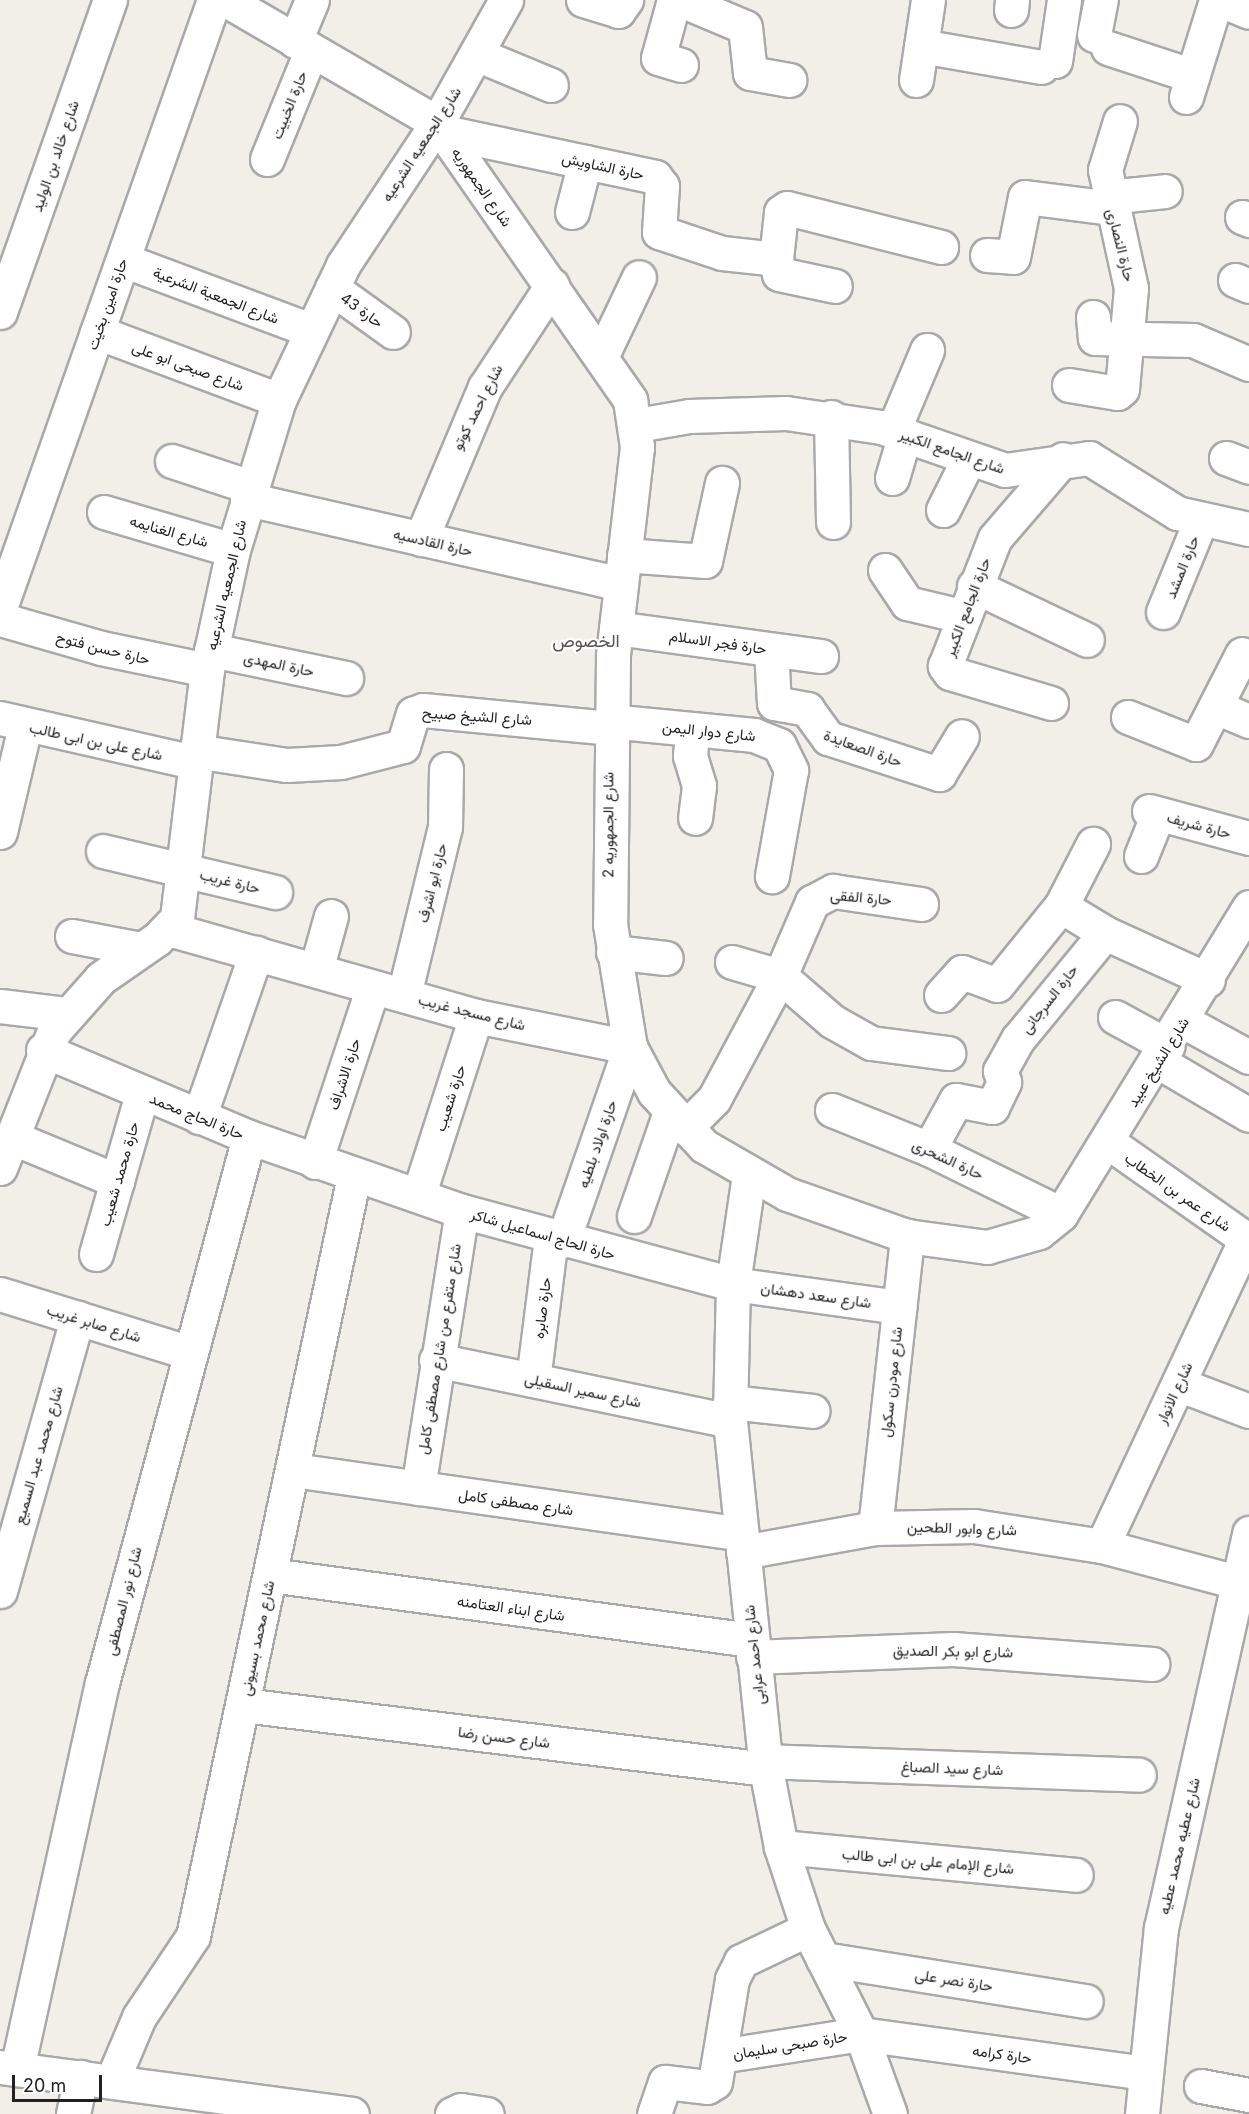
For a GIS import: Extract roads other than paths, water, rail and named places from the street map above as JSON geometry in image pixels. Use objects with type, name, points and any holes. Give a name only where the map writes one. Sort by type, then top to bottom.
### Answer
[{"type":"street","name":"شارع خالد بن الوليد","points":[[0,312],[110,0]]},
{"type":"street","name":"حارة امين بخيت","points":[[0,608],[214,0]]},
{"type":"street","name":"شارع الجمهوريه","points":[[226,0],[440,128],[620,380],[637,425]]},
{"type":"street","points":[[303,46],[312,0]]},
{"type":"street","name":"شارع الجمعيه الشرعيه","points":[[169,929],[181,905],[194,756],[209,660],[233,550],[279,400],[310,330],[332,288],[440,128],[476,54],[506,0]]},
{"type":"street","points":[[583,0],[618,10],[626,0]]},
{"type":"street","points":[[674,0],[658,58],[681,65]]},
{"type":"street","points":[[681,0],[745,27],[750,73],[789,80]]},
{"type":"street","points":[[916,80],[928,0]]},
{"type":"street","points":[[921,46],[1048,64],[1064,0]]},
{"type":"street","points":[[1101,0],[1101,41],[1190,86],[1230,3]]},
{"type":"street","name":"حارة الخبيت","points":[[267,159],[303,46]]},
{"type":"street","points":[[476,54],[551,85]]},
{"type":"street","name":"حارة النصارى","points":[[1069,385],[1122,391],[1129,341],[1131,288],[1110,202],[1106,157],[1120,121]]},
{"type":"street","name":"حارة الشاويش","points":[[440,128],[660,180],[658,232],[722,253],[776,259]]},
{"type":"street","points":[[572,212],[585,162]]},
{"type":"street","points":[[987,255],[1013,256],[1025,197],[1110,202],[1165,191]]},
{"type":"street","points":[[835,286],[778,274],[776,259],[781,212],[787,208],[942,247]]},
{"type":"street","name":"شارع الجمعية الشرعية","points":[[123,260],[310,330]]},
{"type":"street","points":[[602,355],[639,277]]},
{"type":"street","name":"شارع احمد كوتو","points":[[421,539],[485,387],[552,285]]},
{"type":"street","name":"حارة 43","points":[[332,288],[393,332]]},
{"type":"street","points":[[1093,317],[1094,337],[1129,341],[1204,342],[1249,364]]},
{"type":"street","name":"شارع صبحى ابو على","points":[[97,332],[279,400]]},
{"type":"street","points":[[892,477],[899,432],[927,350]]},
{"type":"street","name":"شارع الجامع الكبير","points":[[637,425],[741,412],[831,417],[899,432],[969,458],[1022,471],[1063,459],[1102,463],[1155,502],[1200,522],[1249,528]]},
{"type":"street","points":[[831,417],[833,522]]},
{"type":"street","name":"شارع الجمهوريه 2","points":[[637,425],[616,628],[609,724],[613,952],[630,1047],[677,1120],[749,1175],[825,1211],[907,1236]]},
{"type":"street","points":[[942,510],[969,458]]},
{"type":"street","name":"حارة الجامع الكبير","points":[[1051,703],[946,671],[961,616],[995,538],[1063,459]]},
{"type":"street","name":"حارة القادسيه","points":[[171,461],[249,493],[421,539],[622,569]]},
{"type":"street","points":[[622,569],[705,561],[722,483]]},
{"type":"street","name":"شارع الغنايمه","points":[[104,512],[233,550]]},
{"type":"street","name":"حارة المشد","points":[[1163,612],[1200,522]]},
{"type":"street","points":[[885,570],[907,603],[961,616]]},
{"type":"street","points":[[974,586],[1087,640]]},
{"type":"street","name":"حارة حسن فتوح","points":[[0,619],[101,648],[209,660]]},
{"type":"street","name":"حارة فجر الاسلام","points":[[616,628],[821,656]]},
{"type":"street","name":"حارة الصعايدة","points":[[771,650],[774,703],[807,709],[828,738],[939,774],[962,736]]},
{"type":"street","points":[[1128,717],[1196,744],[1242,654]]},
{"type":"street","name":"حارة المهدى","points":[[209,660],[346,678]]},
{"type":"street","points":[[1216,707],[1249,721]]},
{"type":"street","name":"شارع الشيخ صبيح","points":[[194,756],[287,765],[341,762],[403,746],[413,714],[423,710],[609,724]]},
{"type":"street","points":[[0,832],[13,722]]},
{"type":"street","name":"شارع على بن ابى طالب","points":[[13,722],[194,756]]},
{"type":"street","name":"شارع دوار اليمن","points":[[609,724],[692,729],[767,737],[787,756],[790,786],[772,876]]},
{"type":"street","points":[[692,729],[690,756],[699,786],[695,818]]},
{"type":"street","name":"حارة ابو اشرف","points":[[388,991],[445,827],[447,769]]},
{"type":"street","name":"حارة شريف","points":[[1141,856],[1153,812],[1249,838]]},
{"type":"street","points":[[941,995],[962,972],[995,987],[1061,906],[1093,844]]},
{"type":"street","name":"حارة غريب","points":[[103,851],[275,891]]},
{"type":"street","name":"حارة الفقى","points":[[677,1120],[714,1100],[780,976],[812,902],[820,894],[833,891],[921,904]]},
{"type":"street","points":[[1061,906],[1105,933],[1208,980]]},
{"type":"street","points":[[316,970],[328,915]]},
{"type":"street","name":"شارع الشيخ عبيد","points":[[907,1236],[987,1246],[1039,1232],[1061,1214],[1208,980],[1244,928]]},
{"type":"street","points":[[0,1168],[10,1120],[43,1050],[66,1014],[100,978],[169,929]]},
{"type":"street","name":"شارع مسجد غريب","points":[[169,929],[476,1016],[630,1047]]},
{"type":"street","name":"حارة السرجانى","points":[[929,1149],[956,1100],[992,1107],[1004,1082],[1001,1070],[1045,1002],[1105,933]]},
{"type":"street","points":[[72,936],[141,949]]},
{"type":"street","points":[[613,952],[666,958]]},
{"type":"street","points":[[199,1117],[256,953]]},
{"type":"street","points":[[732,962],[780,976],[851,1034],[893,1048],[948,1053]]},
{"type":"street","name":"حارة الاشراف","points":[[315,1162],[388,991]]},
{"type":"street","points":[[0,1006],[66,1014]]},
{"type":"street","name":"حارة شعيب","points":[[423,1181],[476,1016]]},
{"type":"street","points":[[1115,1017],[1170,1043],[1249,1057]]},
{"type":"street","points":[[1170,1043],[1249,1114]]},
{"type":"street","name":"حارة اولاد بلطيه","points":[[557,1239],[630,1047]]},
{"type":"street","name":"حارة الحاج محمد","points":[[43,1050],[142,1094],[354,1176]]},
{"type":"street","name":"حارة محمد شعيب","points":[[96,1254],[142,1094]]},
{"type":"street","name":"حارة الشحرى","points":[[832,1110],[929,1149],[1061,1214]]},
{"type":"street","points":[[10,1120],[117,1181]]},
{"type":"street","points":[[634,1216],[677,1120]]},
{"type":"street","name":"شارع نور المصطفى","points":[[8,2068],[102,1683],[187,1352],[249,1137]]},
{"type":"street","name":"شارع عمر بن الخطاب","points":[[1108,1142],[1247,1240]]},
{"type":"street","name":"شارع احمد عرابى","points":[[749,1175],[734,1284],[730,1411],[741,1543],[766,1765],[781,1847],[808,1929],[861,2034],[890,2114]]},
{"type":"street","name":"حارة الحاج اسماعيل شاكر","points":[[354,1176],[557,1239],[734,1284]]},
{"type":"street","name":"شارع محمد بسيونى","points":[[73,2114],[194,1936],[354,1176]]},
{"type":"street","name":"شارع متفرع من شارع مصطفى كامل","points":[[417,1488],[462,1211]]},
{"type":"street","name":"شارع مودرن سكول","points":[[875,1528],[907,1236]]},
{"type":"street","name":"حارة صابره","points":[[533,1380],[557,1239]]},
{"type":"street","name":"شارع الانوار","points":[[1102,1546],[1247,1240]]},
{"type":"street","name":"شارع سعد دهشان","points":[[734,1284],[899,1307]]},
{"type":"street","name":"شارع صابر غريب","points":[[0,1294],[187,1352]]},
{"type":"street","name":"شارع محمد عبد السميع","points":[[0,1591],[77,1318]]},
{"type":"street","name":"شارع سمير السقيلى","points":[[436,1360],[533,1380],[730,1411],[813,1411]]},
{"type":"street","points":[[1178,1384],[1249,1411]]},
{"type":"street","name":"شارع مصطفى كامل","points":[[293,1470],[417,1488],[741,1543]]},
{"type":"street","name":"شارع وابور الطحين","points":[[741,1543],[875,1528],[974,1526],[1102,1546],[1244,1583]]},
{"type":"street","name":"شارع عطيه محمد عطيه","points":[[1142,2114],[1144,2073],[1161,1928],[1244,1583],[1249,1533]]},
{"type":"street","name":"شارع ابناء العتامنه","points":[[270,1575],[753,1648]]},
{"type":"street","name":"شارع ابو بكر الصديق","points":[[753,1648],[953,1649],[1152,1664]]},
{"type":"street","name":"شارع حسن رضا","points":[[243,1705],[766,1765]]},
{"type":"street","name":"شارع سيد الصباغ","points":[[766,1765],[1139,1775]]},
{"type":"street","name":"شارع الإمام على بن ابى طالب","points":[[781,1847],[1076,1875]]},
{"type":"street","points":[[654,2114],[662,2084],[712,2086],[720,2056],[732,1979],[741,1961],[808,1929]]},
{"type":"street","name":"حارة نصر على","points":[[823,1959],[1086,2001]]},
{"type":"street","name":"حارة كرامه","points":[[861,2034],[1144,2073]]},
{"type":"street","name":"حارة صبحى سليمان","points":[[720,2056],[861,2034]]},
{"type":"street","points":[[8,2068],[97,2079],[203,2104],[352,2114]]},
{"type":"street","points":[[1202,2086],[1249,2096]]},
{"type":"street","points":[[452,2114],[460,2110],[487,2114]]},
{"type":"district","name":"الخصوص","points":[[586,641]]}]
